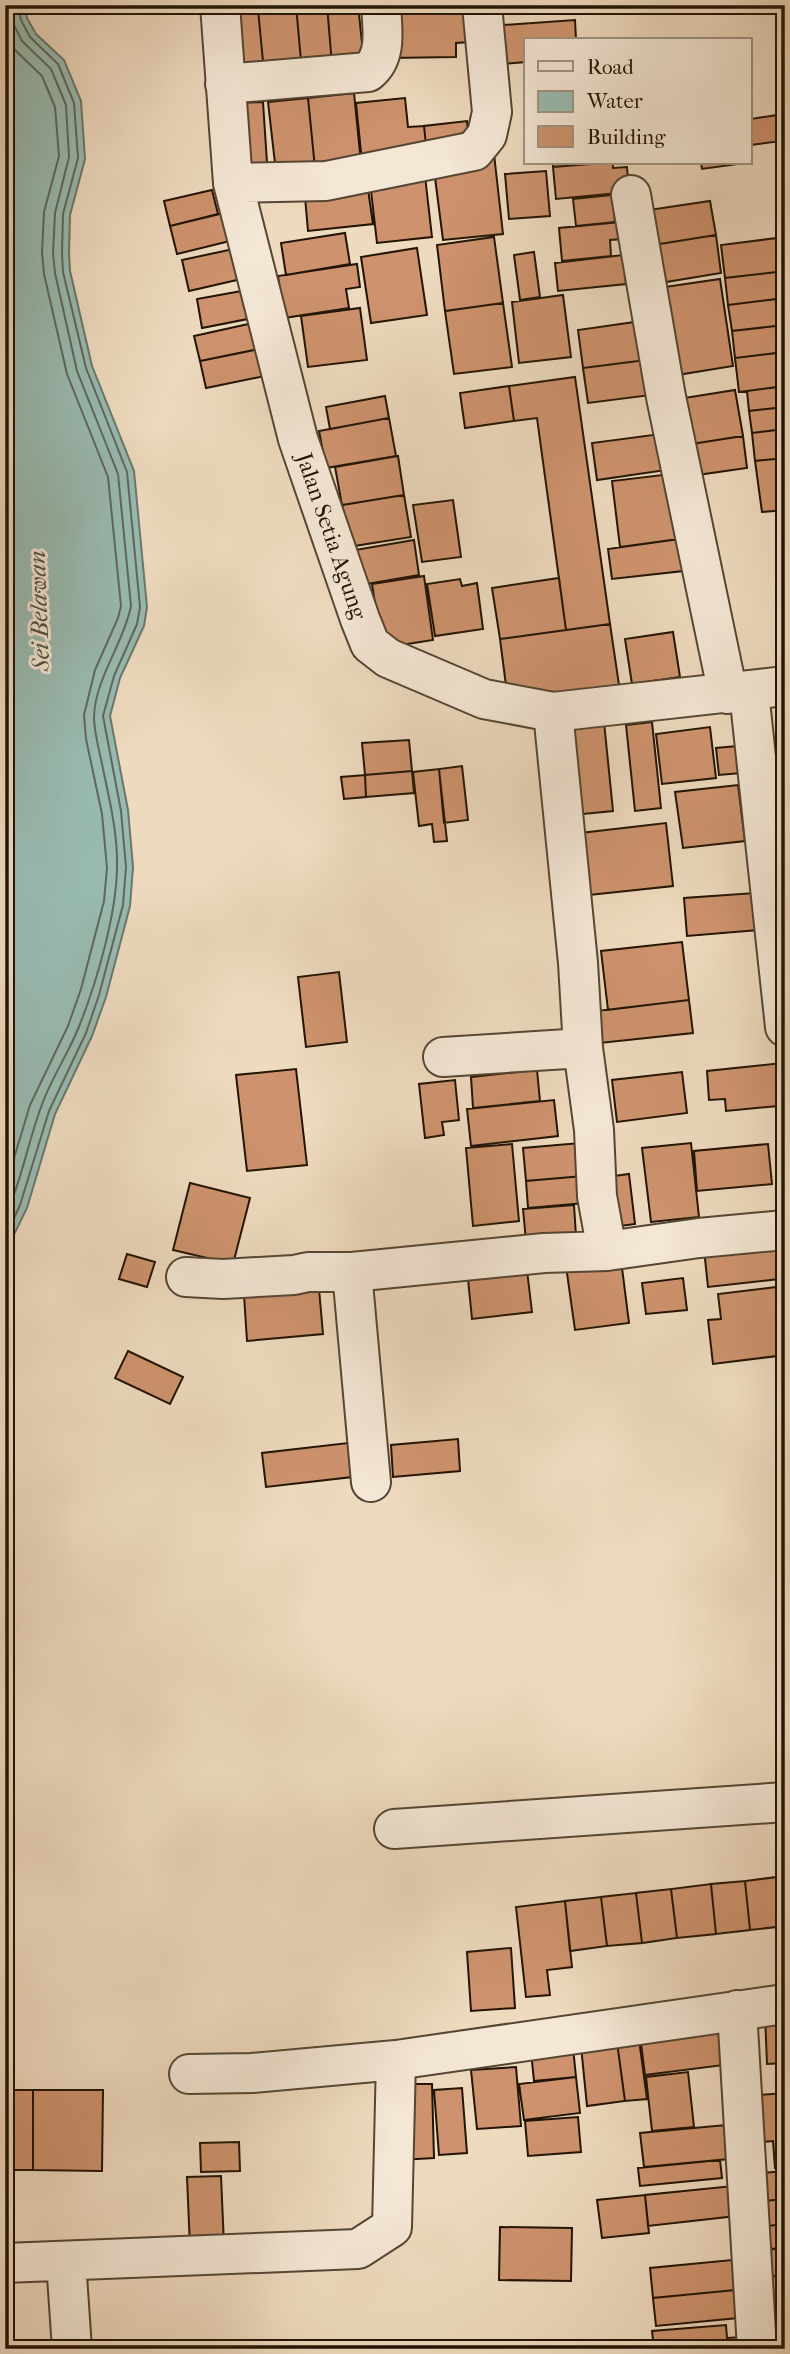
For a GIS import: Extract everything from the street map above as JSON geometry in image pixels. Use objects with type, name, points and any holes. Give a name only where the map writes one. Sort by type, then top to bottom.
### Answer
[{"type":"street","name":"Jalan Setia Agung","points":[[220,5],[233,183],[298,439],[370,644],[388,658],[484,699],[553,712],[754,691]]},
{"type":"street","points":[[225,85],[368,72],[382,53],[381,5]]},
{"type":"street","points":[[233,183],[326,181],[474,151],[487,135],[492,112],[482,5]]},
{"type":"street","points":[[631,195],[666,397],[754,691],[785,1027]]},
{"type":"street","points":[[553,712],[578,963],[583,1048],[594,1130],[597,1196],[607,1251]]},
{"type":"street","points":[[443,1057],[583,1048]]},
{"type":"street","points":[[186,1278],[223,1279],[308,1272],[352,1272],[544,1253],[607,1251],[699,1237],[785,1230]]},
{"type":"street","points":[[352,1272],[371,1482]]},
{"type":"street","points":[[394,1829],[785,1802]]},
{"type":"street","points":[[189,2074],[252,2073],[396,2060],[785,2004]]},
{"type":"street","points":[[737,2010],[757,2349]]},
{"type":"street","points":[[5,2263],[358,2249],[392,2227],[396,2060]]},
{"type":"street","points":[[66,2261],[72,2349]]},
{"type":"water","name":"Sei Belawan","points":[[5,5],[25,5],[27,18],[36,34],[64,60],[81,101],[85,159],[70,215],[70,271],[92,366],[134,471],[147,607],[144,626],[120,678],[110,716],[128,810],[133,867],[130,906],[106,997],[92,1036],[55,1114],[27,1208],[5,1253]]},
{"type":"building","points":[[296,5],[327,5],[332,65],[301,61]]},
{"type":"building","points":[[296,5],[301,61],[264,72],[258,9]]},
{"type":"building","points":[[327,5],[358,5],[364,62],[332,65]]},
{"type":"building","points":[[465,5],[465,7],[419,7]]},
{"type":"building","points":[[470,7],[470,42],[456,43],[456,57],[389,58],[389,8]]},
{"type":"building","points":[[258,9],[264,72],[231,75],[224,12]]},
{"type":"building","points":[[575,20],[576,38],[524,38],[524,62],[491,65],[489,26]]},
{"type":"building","points":[[354,93],[361,163],[315,168],[308,98]]},
{"type":"building","points":[[308,98],[315,168],[276,172],[268,102]]},
{"type":"building","points":[[405,98],[408,127],[424,126],[427,155],[362,162],[356,103]]},
{"type":"building","points":[[263,102],[268,178],[239,180],[234,103]]},
{"type":"building","points":[[778,115],[781,141],[752,145],[752,119]]},
{"type":"building","points":[[467,121],[470,151],[427,155],[424,126]]},
{"type":"building","points":[[494,154],[503,234],[443,240],[433,162]]},
{"type":"building","points":[[553,164],[590,164],[553,167]]},
{"type":"building","points":[[613,164],[613,168],[627,167],[629,192],[556,199],[553,167]]},
{"type":"building","points":[[701,164],[738,164],[702,169]]},
{"type":"building","points":[[546,171],[550,216],[509,219],[505,174]]},
{"type":"building","points":[[425,176],[432,237],[377,243],[370,182]]},
{"type":"building","points":[[368,189],[373,224],[308,231],[305,197]]},
{"type":"building","points":[[212,190],[218,214],[170,226],[164,201]]},
{"type":"building","points":[[612,195],[615,222],[576,226],[573,199]]},
{"type":"building","points":[[710,201],[716,235],[647,246],[642,211]]},
{"type":"building","points":[[228,212],[234,240],[177,254],[170,226]]},
{"type":"building","points":[[621,222],[623,239],[610,240],[611,256],[562,261],[559,228]]},
{"type":"building","points":[[345,233],[350,264],[286,275],[281,243]]},
{"type":"building","points":[[716,235],[721,273],[654,284],[647,246]]},
{"type":"building","points":[[494,237],[503,303],[445,311],[437,245]]},
{"type":"building","points":[[785,237],[785,271],[725,278],[721,245]]},
{"type":"building","points":[[243,247],[250,277],[189,291],[182,260]]},
{"type":"building","points":[[417,248],[427,315],[371,323],[361,257]]},
{"type":"building","points":[[534,252],[540,297],[520,300],[514,255]]},
{"type":"building","points":[[623,255],[626,284],[558,291],[555,263]]},
{"type":"building","points":[[357,264],[360,287],[346,289],[349,308],[284,318],[278,276]]},
{"type":"building","points":[[785,271],[785,298],[728,305],[725,278]]},
{"type":"building","points":[[720,279],[733,366],[665,377],[651,289]]},
{"type":"building","points":[[253,289],[258,317],[202,328],[197,299]]},
{"type":"building","points":[[563,295],[571,357],[519,363],[512,302]]},
{"type":"building","points":[[785,298],[785,325],[732,331],[728,305]]},
{"type":"building","points":[[503,303],[512,367],[454,374],[445,311]]},
{"type":"building","points":[[360,308],[367,360],[308,367],[301,316]]},
{"type":"building","points":[[649,320],[654,359],[583,368],[578,330]]},
{"type":"building","points":[[253,323],[259,349],[200,361],[194,336]]},
{"type":"building","points":[[785,325],[785,352],[735,358],[732,331]]},
{"type":"building","points":[[259,349],[265,376],[206,388],[200,361]]},
{"type":"building","points":[[785,352],[785,386],[739,392],[735,358]]},
{"type":"building","points":[[654,359],[659,394],[588,403],[583,368]]},
{"type":"building","points":[[575,377],[610,624],[566,630],[537,418],[514,421],[509,386]]},
{"type":"building","points":[[509,386],[514,421],[465,428],[460,393]]},
{"type":"building","points":[[785,386],[785,407],[749,411],[747,391]]},
{"type":"building","points":[[735,390],[743,436],[685,445],[678,399]]},
{"type":"building","points":[[385,396],[389,418],[330,429],[326,407]]},
{"type":"building","points":[[785,407],[785,429],[752,433],[749,411]]},
{"type":"building","points":[[389,418],[396,456],[326,468],[319,431]]},
{"type":"building","points":[[785,429],[785,458],[755,461],[752,433]]},
{"type":"building","points":[[668,433],[673,469],[597,480],[592,443]]},
{"type":"building","points":[[743,436],[747,468],[690,476],[685,445]]},
{"type":"building","points":[[398,456],[404,495],[342,505],[335,467]]},
{"type":"building","points":[[785,458],[785,510],[762,512],[755,461]]},
{"type":"building","points":[[671,474],[679,539],[620,547],[612,481]]},
{"type":"building","points":[[404,495],[411,537],[348,547],[342,505]]},
{"type":"building","points":[[453,500],[461,557],[422,562],[413,505]]},
{"type":"building","points":[[679,539],[683,571],[612,579],[608,549]]},
{"type":"building","points":[[414,540],[419,575],[361,585],[355,550]]},
{"type":"building","points":[[424,576],[433,640],[382,648],[372,584]]},
{"type":"building","points":[[559,578],[566,630],[500,639],[492,588]]},
{"type":"building","points":[[460,579],[462,586],[477,583],[483,629],[435,636],[427,584]]},
{"type":"building","points":[[785,602],[785,632],[781,603]]},
{"type":"building","points":[[610,624],[619,685],[508,701],[500,639]]},
{"type":"building","points":[[673,632],[680,677],[632,684],[625,639]]},
{"type":"building","points":[[604,722],[613,811],[573,815],[563,726]]},
{"type":"building","points":[[652,722],[661,808],[635,811],[626,725]]},
{"type":"building","points":[[710,727],[716,778],[662,784],[656,734]]},
{"type":"building","points":[[409,740],[412,771],[365,775],[362,743]]},
{"type":"building","points":[[749,745],[752,772],[719,775],[716,748]]},
{"type":"building","points":[[462,766],[468,820],[444,823],[439,769]]},
{"type":"building","points":[[439,769],[447,841],[434,842],[432,824],[419,826],[413,772]]},
{"type":"building","points":[[412,771],[414,793],[366,797],[365,775]]},
{"type":"building","points":[[365,775],[366,797],[344,799],[341,777]]},
{"type":"building","points":[[738,785],[745,841],[683,848],[675,792]]},
{"type":"building","points":[[666,823],[673,886],[580,896],[572,834]]},
{"type":"building","points":[[755,893],[758,930],[687,936],[684,898]]},
{"type":"building","points":[[682,942],[689,1000],[608,1010],[601,951]]},
{"type":"building","points":[[339,972],[347,1042],[306,1047],[298,977]]},
{"type":"building","points":[[689,1000],[693,1033],[600,1043],[596,1011]]},
{"type":"building","points":[[782,1063],[785,1093],[776,1094],[778,1106],[726,1111],[725,1099],[709,1100],[707,1071]]},
{"type":"building","points":[[296,1069],[307,1165],[247,1171],[236,1075]]},
{"type":"building","points":[[537,1070],[540,1101],[473,1108],[471,1077]]},
{"type":"building","points":[[682,1072],[687,1113],[617,1122],[612,1080]]},
{"type":"building","points":[[455,1080],[459,1120],[442,1122],[444,1135],[425,1138],[419,1084]]},
{"type":"building","points":[[554,1100],[558,1136],[471,1146],[467,1109]]},
{"type":"building","points":[[580,1143],[583,1176],[526,1181],[523,1148]]},
{"type":"building","points":[[691,1143],[699,1217],[651,1222],[642,1148]]},
{"type":"building","points":[[512,1144],[519,1221],[473,1226],[466,1148]]},
{"type":"building","points":[[768,1144],[772,1184],[697,1191],[694,1151]]},
{"type":"building","points":[[629,1174],[635,1224],[605,1228],[599,1178]]},
{"type":"building","points":[[583,1176],[585,1203],[528,1208],[526,1181]]},
{"type":"building","points":[[190,1183],[250,1198],[233,1264],[173,1250]]},
{"type":"building","points":[[574,1205],[576,1236],[526,1241],[523,1209]]},
{"type":"building","points":[[774,1232],[779,1279],[708,1287],[703,1240]]},
{"type":"building","points":[[620,1252],[629,1323],[575,1330],[565,1259]]},
{"type":"building","points":[[127,1254],[155,1262],[147,1287],[119,1279]]},
{"type":"building","points":[[526,1262],[532,1312],[472,1319],[467,1269]]},
{"type":"building","points":[[683,1278],[687,1310],[646,1314],[642,1283]]},
{"type":"building","points":[[785,1286],[785,1355],[713,1364],[708,1320],[721,1319],[718,1294]]},
{"type":"building","points":[[319,1289],[323,1334],[247,1341],[244,1295]]},
{"type":"building","points":[[128,1351],[183,1377],[170,1404],[115,1378]]},
{"type":"building","points":[[458,1439],[460,1471],[393,1477],[391,1445]]},
{"type":"building","points":[[348,1443],[352,1477],[266,1487],[262,1453]]},
{"type":"building","points":[[785,1876],[785,1926],[750,1930],[745,1881]]},
{"type":"building","points":[[745,1881],[750,1930],[716,1934],[711,1884]]},
{"type":"building","points":[[711,1884],[716,1934],[677,1938],[671,1889]]},
{"type":"building","points":[[671,1889],[677,1938],[642,1943],[636,1893]]},
{"type":"building","points":[[636,1893],[642,1943],[607,1946],[601,1897]]},
{"type":"building","points":[[601,1897],[607,1946],[570,1951],[565,1901]]},
{"type":"building","points":[[565,1901],[572,1967],[547,1970],[550,1995],[526,1997],[516,1907]]},
{"type":"building","points":[[511,1948],[515,2008],[471,2011],[467,1952]]},
{"type":"building","points":[[765,2014],[785,2014],[785,2063],[767,2064]]},
{"type":"building","points":[[719,2026],[724,2065],[645,2075],[640,2036]]},
{"type":"building","points":[[639,2039],[647,2099],[625,2101],[617,2042]]},
{"type":"building","points":[[617,2042],[625,2101],[587,2106],[581,2046]]},
{"type":"building","points":[[573,2047],[576,2077],[534,2081],[531,2052]]},
{"type":"building","points":[[516,2067],[521,2126],[477,2129],[471,2070]]},
{"type":"building","points":[[688,2072],[694,2127],[652,2131],[646,2077]]},
{"type":"building","points":[[576,2077],[580,2113],[524,2120],[519,2084]]},
{"type":"building","points":[[398,2084],[432,2084],[434,2158],[400,2160]]},
{"type":"building","points":[[462,2088],[467,2153],[439,2155],[434,2090]]},
{"type":"building","points":[[5,2090],[33,2090],[33,2170],[5,2170]]},
{"type":"building","points":[[33,2090],[103,2090],[102,2171],[33,2170]]},
{"type":"building","points":[[785,2093],[785,2167],[775,2168],[773,2141],[750,2143],[746,2096]]},
{"type":"building","points":[[578,2117],[581,2152],[528,2156],[525,2121]]},
{"type":"building","points":[[726,2125],[729,2159],[644,2167],[640,2133]]},
{"type":"building","points":[[239,2142],[240,2171],[201,2172],[200,2143]]},
{"type":"building","points":[[720,2160],[722,2178],[640,2186],[638,2168]]},
{"type":"building","points":[[785,2171],[785,2199],[764,2201],[761,2173]]},
{"type":"building","points":[[221,2176],[224,2245],[190,2247],[187,2177]]},
{"type":"building","points":[[733,2186],[736,2216],[648,2226],[645,2195]]},
{"type":"building","points":[[645,2195],[649,2233],[602,2238],[597,2200]]},
{"type":"building","points":[[785,2199],[785,2224],[767,2226],[764,2201]]},
{"type":"building","points":[[785,2224],[785,2248],[769,2249],[767,2226]]},
{"type":"building","points":[[500,2227],[572,2228],[571,2281],[499,2280]]},
{"type":"building","points":[[785,2248],[785,2275],[758,2278],[755,2251]]},
{"type":"building","points":[[732,2260],[735,2290],[653,2298],[650,2268]]},
{"type":"building","points":[[785,2275],[785,2298],[760,2301],[758,2278]]},
{"type":"building","points":[[735,2290],[738,2318],[656,2326],[653,2298]]},
{"type":"building","points":[[785,2298],[785,2328],[763,2330],[760,2301]]},
{"type":"building","points":[[726,2325],[727,2338],[742,2337],[743,2349],[654,2349],[652,2331]]},
{"type":"building","points":[[785,2333],[785,2349],[780,2349],[778,2334]]}]
